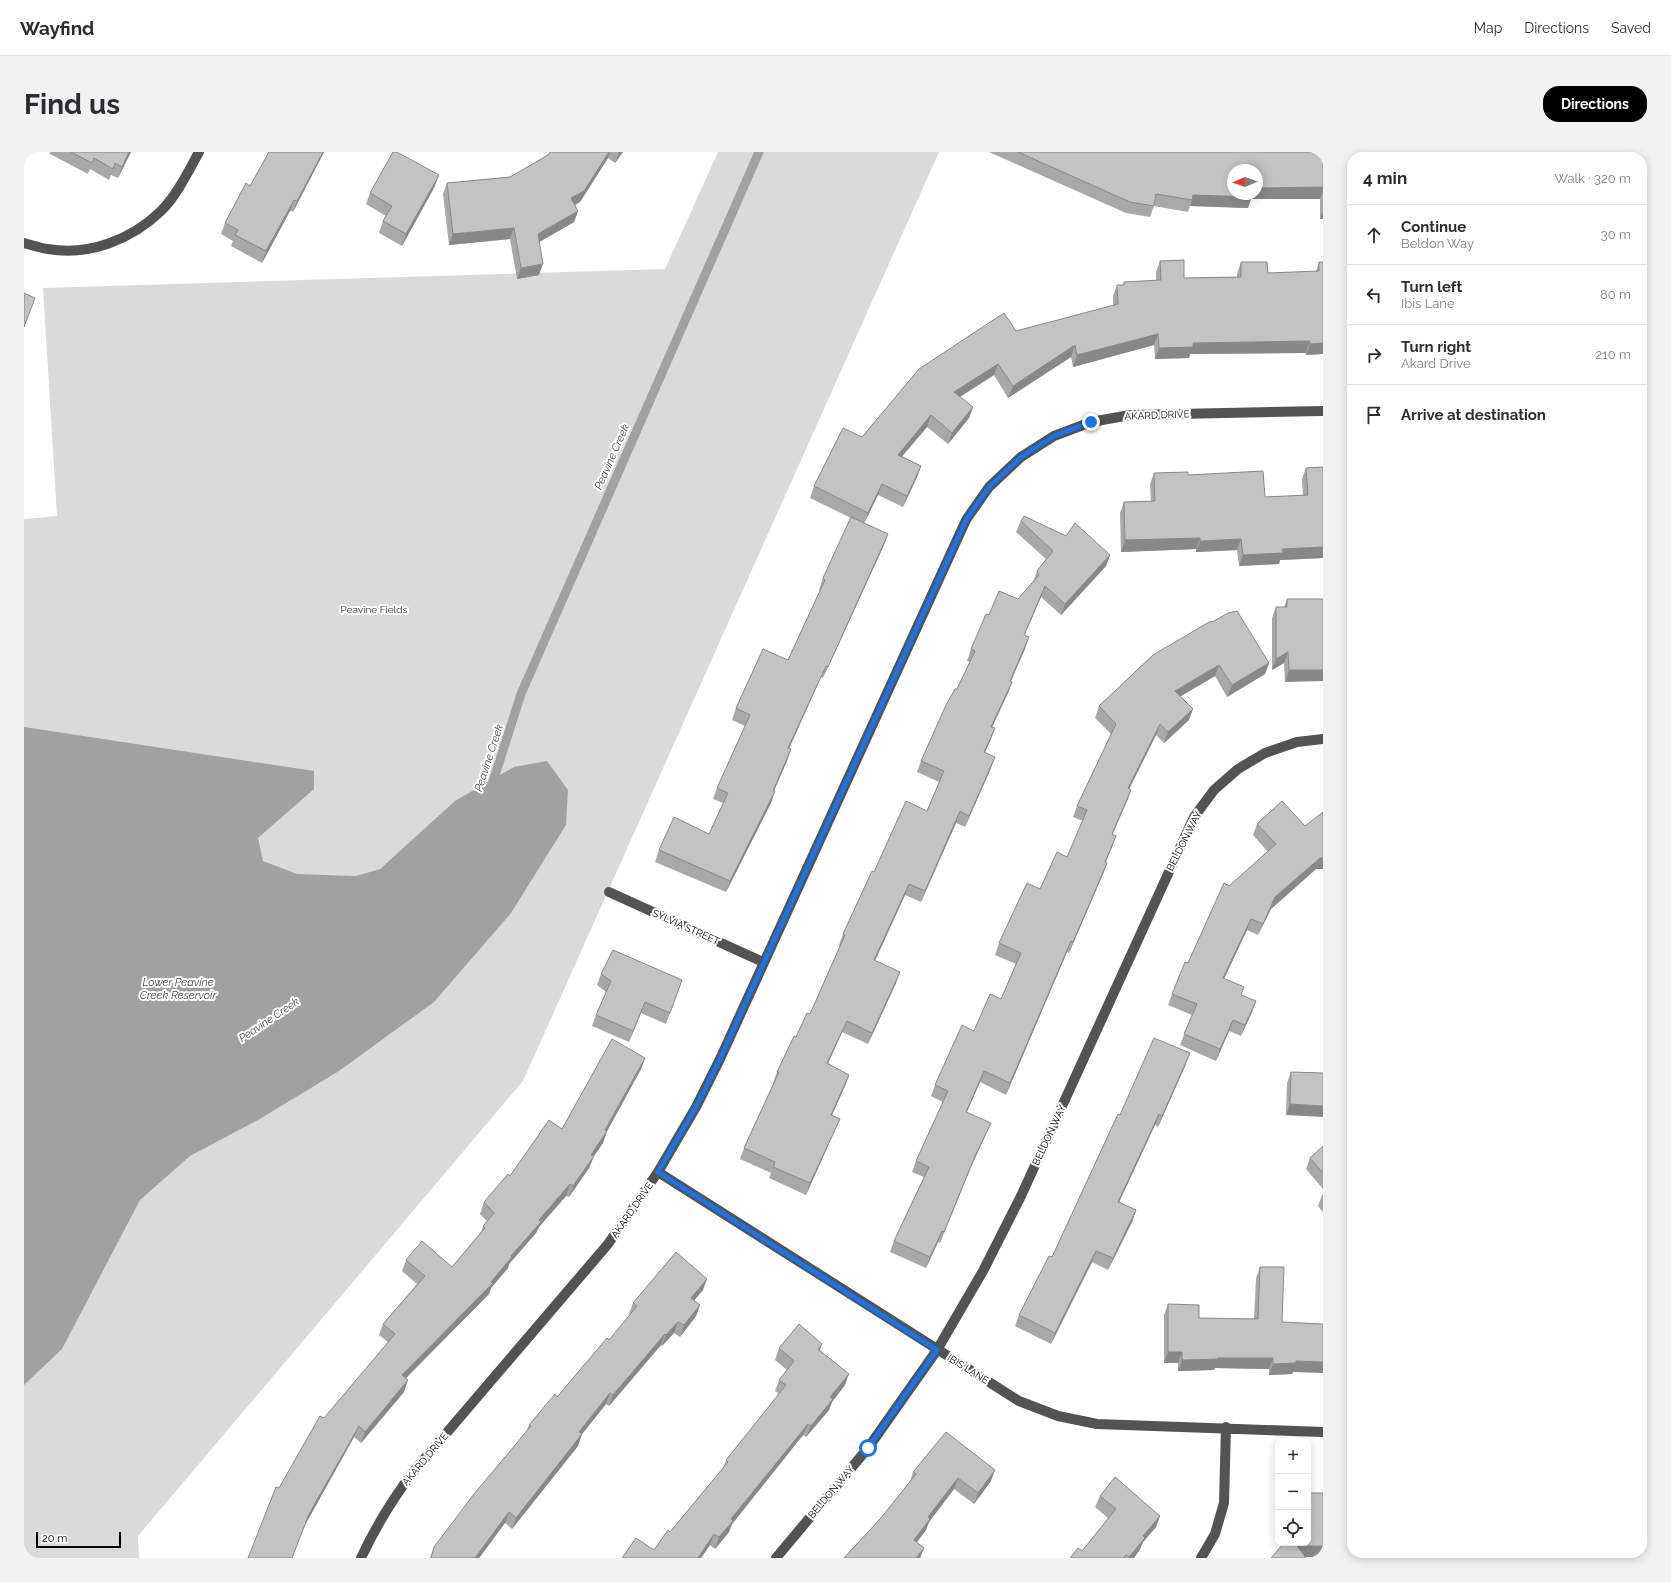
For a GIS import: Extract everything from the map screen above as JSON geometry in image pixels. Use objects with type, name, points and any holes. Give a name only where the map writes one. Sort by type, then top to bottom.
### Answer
[{"type":"street","points":[[24,243],[48,249],[79,250],[109,244],[136,232],[161,211],[179,187],[199,152]]},
{"type":"street","name":"AKARD DRIVE","points":[[362,1558],[373,1532],[397,1493],[414,1471],[608,1244],[658,1172],[696,1107],[720,1059],[966,520],[989,487],[1021,457],[1054,436],[1091,422],[1130,415],[1323,411]]},
{"type":"street","name":"BELDON WAY","points":[[776,1558],[868,1448],[937,1350],[983,1272],[1021,1196],[1194,817],[1214,790],[1238,769],[1265,753],[1297,742],[1323,740]]},
{"type":"street","name":"SYLVIA STREET","points":[[609,892],[763,962]]},
{"type":"street","name":"IBIS LANE","points":[[658,1172],[1019,1401],[1058,1416],[1097,1424],[1226,1427],[1323,1432]]},
{"type":"street","points":[[1201,1558],[1215,1534],[1224,1502],[1226,1427]]},
{"type":"green space","name":"Peavine Fields","points":[[718,152],[939,152],[523,1081],[138,1536],[139,1558],[24,1558],[24,519],[57,516],[43,288],[665,269]]},
{"type":"water","name":"Lower Peavine Creek Reservoir","points":[[24,727],[314,771],[314,789],[258,838],[263,861],[297,874],[356,876],[380,869],[455,801],[514,767],[547,761],[568,790],[566,825],[511,913],[434,1002],[339,1071],[258,1120],[190,1156],[140,1200],[62,1349],[24,1385]]},
{"type":"building","points":[[71,152],[129,152],[122,167],[115,163],[113,169],[94,158],[92,163]]},
{"type":"building","points":[[269,152],[323,152],[297,201],[294,200],[266,251],[235,235],[238,230],[225,223],[246,183],[250,186]]},
{"type":"building","points":[[393,152],[397,152],[439,175],[406,234],[383,221],[392,206],[370,193]]},
{"type":"building","points":[[550,152],[609,152],[584,191],[571,198],[578,211],[538,234],[543,264],[521,268],[514,228],[453,234],[447,183],[510,177],[548,155]]},
{"type":"building","points":[[1018,152],[1323,152],[1323,187],[1263,188],[1263,164],[1227,164],[1227,196],[1193,195],[1192,200],[1156,194],[1154,206],[1130,202]]},
{"type":"building","points":[[1184,260],[1184,278],[1241,277],[1241,262],[1267,262],[1268,273],[1319,271],[1319,262],[1323,262],[1323,343],[1310,344],[1310,341],[1193,343],[1193,347],[1159,348],[1158,334],[1077,355],[1075,345],[1013,386],[998,364],[954,392],[973,407],[952,433],[931,415],[898,455],[921,466],[907,496],[882,484],[868,513],[814,486],[843,428],[862,437],[919,369],[1004,313],[1016,331],[1118,304],[1117,285],[1124,285],[1124,282],[1161,280],[1160,261]]},
{"type":"building","points":[[24,293],[35,298],[24,327]]},
{"type":"building","points":[[1323,467],[1323,547],[1282,549],[1283,553],[1243,555],[1241,539],[1200,541],[1200,538],[1125,540],[1124,502],[1155,501],[1154,473],[1188,472],[1188,475],[1263,471],[1265,497],[1308,495],[1306,468]]},
{"type":"building","points":[[1024,516],[1066,536],[1075,523],[1110,555],[1065,604],[1045,586],[1024,635],[1029,637],[1010,681],[1012,682],[991,727],[995,728],[984,752],[995,757],[969,816],[960,811],[925,891],[909,884],[874,960],[900,972],[872,1033],[847,1021],[827,1063],[849,1075],[831,1115],[840,1119],[810,1183],[773,1167],[775,1162],[744,1148],[794,1036],[796,1037],[807,1013],[810,1014],[845,935],[843,934],[872,871],[874,872],[906,801],[927,811],[944,771],[921,761],[946,705],[955,689],[957,689],[975,651],[971,649],[986,614],[989,615],[999,591],[1018,599],[1039,575],[1037,571],[1053,551],[1021,521]]},
{"type":"building","points":[[851,517],[888,534],[828,667],[826,666],[788,748],[791,749],[773,791],[775,791],[730,881],[659,850],[674,817],[709,834],[728,793],[717,788],[750,715],[736,708],[763,649],[788,660],[825,580],[823,578]]},
{"type":"building","points":[[1287,599],[1323,599],[1323,670],[1289,670],[1288,652],[1276,659],[1276,607],[1287,607]]},
{"type":"building","points":[[1237,611],[1269,663],[1232,685],[1219,665],[1175,691],[1193,709],[1168,732],[1160,724],[1128,788],[1131,790],[1112,834],[1116,836],[1105,862],[1107,863],[1073,942],[1071,941],[1010,1083],[984,1071],[966,1112],[991,1123],[975,1156],[944,1232],[942,1231],[930,1257],[894,1241],[929,1167],[916,1161],[948,1091],[935,1085],[962,1025],[974,1031],[990,994],[1001,999],[1021,953],[999,943],[1027,883],[1040,889],[1057,852],[1067,857],[1087,810],[1077,806],[1116,724],[1099,706],[1153,655],[1209,622],[1214,621],[1228,613]]},
{"type":"building","points":[[1282,801],[1305,826],[1323,812],[1323,858],[1320,858],[1275,897],[1263,924],[1251,919],[1223,978],[1244,987],[1241,995],[1256,1001],[1245,1025],[1233,1020],[1220,1049],[1184,1034],[1197,1004],[1172,994],[1185,962],[1188,963],[1224,883],[1229,886],[1276,844],[1257,824]]},
{"type":"building","points":[[613,950],[682,980],[670,1013],[645,1002],[633,1031],[596,1015],[611,981],[601,974]]},
{"type":"building","points":[[1154,1038],[1190,1053],[1162,1116],[1159,1114],[1118,1202],[1136,1210],[1113,1258],[1096,1251],[1055,1333],[1019,1315],[1049,1256],[1052,1257],[1118,1114],[1120,1115]]},
{"type":"building","points":[[612,1039],[645,1058],[605,1130],[607,1131],[591,1155],[594,1156],[573,1186],[570,1184],[539,1220],[541,1222],[511,1256],[512,1257],[491,1282],[493,1283],[402,1375],[408,1380],[365,1432],[359,1426],[309,1514],[292,1558],[248,1558],[276,1487],[279,1488],[320,1416],[324,1418],[395,1334],[383,1324],[425,1276],[406,1260],[422,1241],[452,1267],[485,1228],[483,1226],[494,1213],[484,1202],[508,1174],[510,1176],[549,1120],[562,1129]]},
{"type":"building","points":[[1291,1072],[1323,1073],[1323,1106],[1290,1104]]},
{"type":"building","points":[[1323,1146],[1323,1173],[1310,1158]]},
{"type":"building","points":[[676,1252],[707,1279],[691,1298],[700,1305],[684,1325],[678,1322],[666,1335],[665,1334],[613,1395],[610,1393],[579,1432],[582,1434],[516,1518],[509,1512],[475,1558],[431,1558],[434,1547],[474,1494],[531,1426],[529,1425],[555,1394],[557,1397],[607,1338],[609,1340],[637,1306],[633,1303]]},
{"type":"building","points":[[1260,1267],[1284,1267],[1282,1322],[1323,1324],[1323,1362],[1296,1361],[1296,1363],[1273,1364],[1273,1358],[1218,1358],[1182,1360],[1182,1352],[1168,1352],[1168,1304],[1199,1305],[1199,1318],[1258,1319]]},
{"type":"building","points":[[799,1324],[822,1344],[818,1349],[849,1374],[830,1397],[833,1399],[811,1426],[808,1424],[731,1519],[733,1521],[719,1537],[714,1534],[698,1558],[622,1558],[636,1538],[654,1550],[668,1530],[670,1532],[728,1462],[726,1460],[786,1385],[779,1380],[794,1361],[779,1348]]},
{"type":"building","points":[[946,1432],[995,1470],[978,1493],[958,1478],[928,1517],[930,1519],[914,1540],[924,1548],[916,1558],[844,1558],[881,1518],[916,1474],[913,1472]]},
{"type":"building","points":[[1115,1477],[1160,1516],[1143,1536],[1145,1538],[1129,1557],[1126,1555],[1123,1558],[1070,1558],[1078,1548],[1082,1551],[1116,1509],[1100,1496]]},
{"type":"building","points":[[1311,1493],[1323,1493],[1323,1546],[1311,1546]]},
{"type":"building","points":[[1281,1546],[1297,1546],[1306,1558],[1271,1558]]},
{"type":"waterway","name":"Peavine Creek","points":[[491,788],[521,694],[759,152]]},
{"type":"route","points":[[868,1448],[937,1350],[658,1172],[696,1107],[720,1059],[966,520],[989,487],[1021,457],[1054,436],[1091,422]]}]
